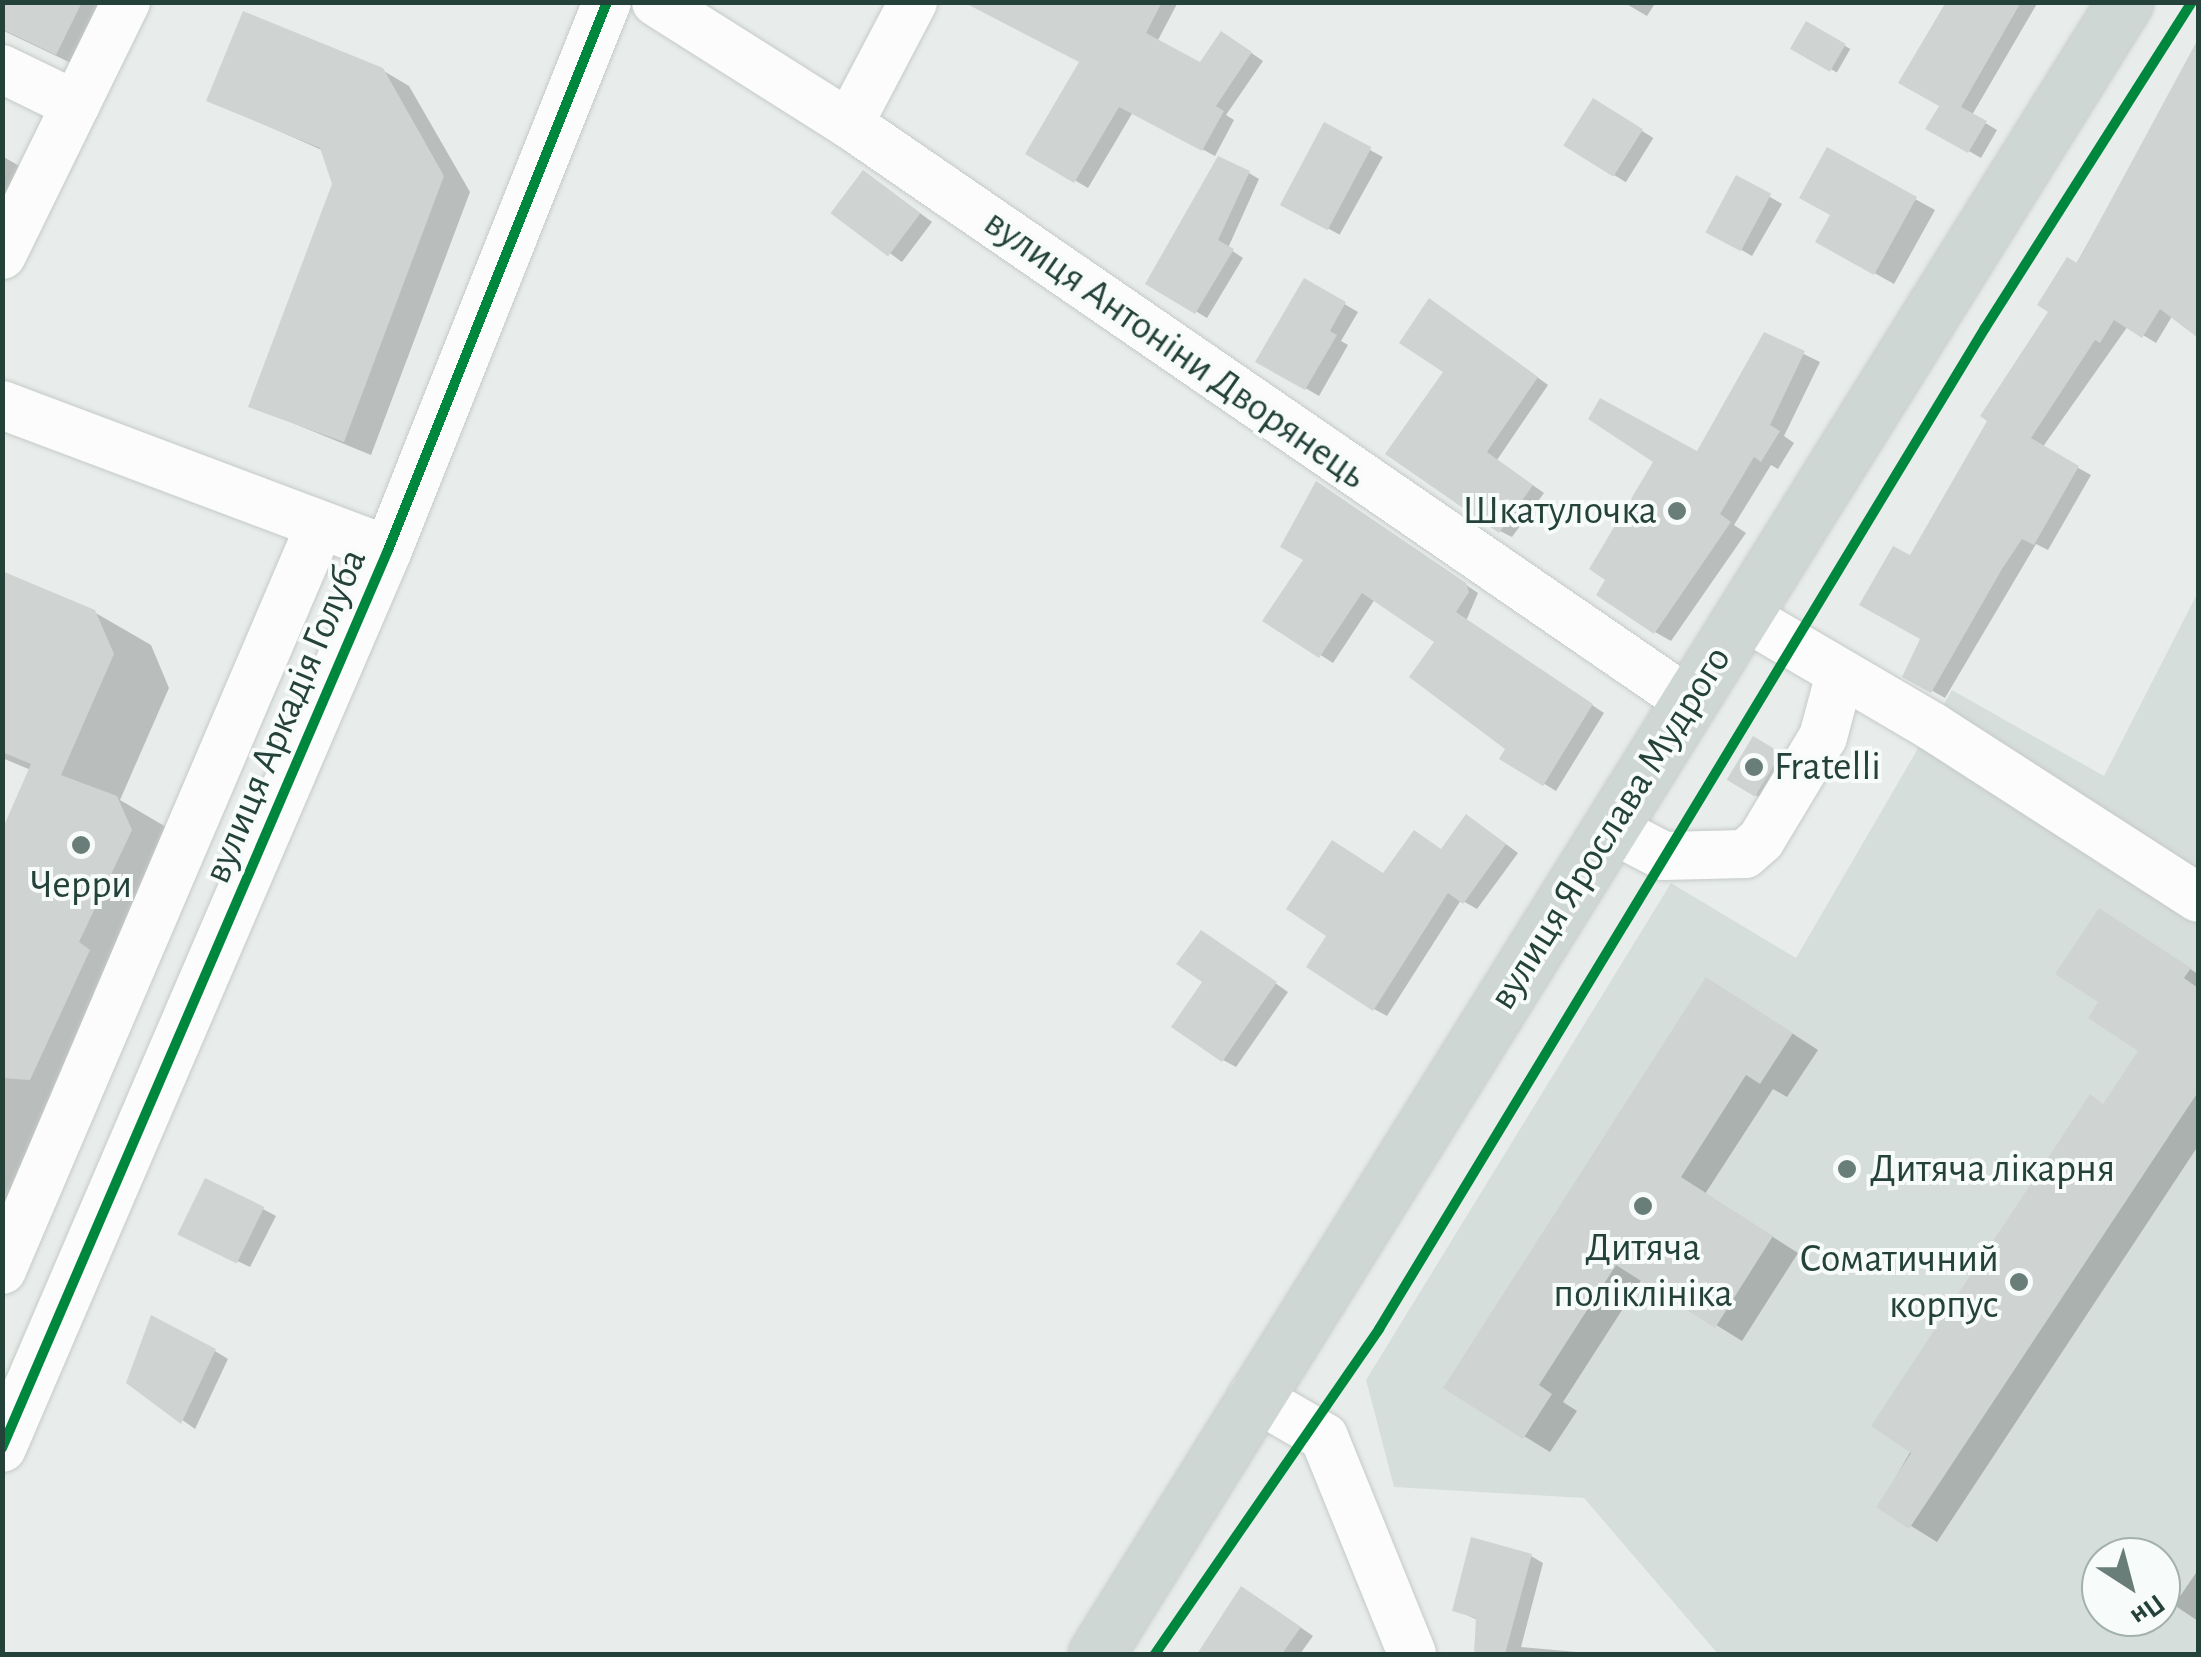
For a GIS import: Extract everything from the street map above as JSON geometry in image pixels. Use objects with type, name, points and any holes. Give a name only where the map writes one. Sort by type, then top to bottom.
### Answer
[{"type":"main road","name":"вулиця Ярослава Мудрого","points":[[1096,1654],[1253,1396],[2125,2]]},
{"type":"street","points":[[2,255],[126,2]]},
{"type":"street","name":"вулиця Аркадія Голуба","points":[[2,1448],[388,550],[607,2]]},
{"type":"street","name":"вулиця Антоніни Дворянець","points":[[656,2],[849,124],[1690,702]]},
{"type":"street","points":[[849,124],[913,2]]},
{"type":"street","points":[[2,69],[76,104]]},
{"type":"street","points":[[2,404],[388,550]]},
{"type":"street","points":[[2,1270],[320,525]]},
{"type":"street","points":[[1744,616],[2198,898]]},
{"type":"street","points":[[1610,828],[1664,856],[1745,854],[1761,840],[1823,737],[1840,674]]},
{"type":"street","points":[[100,1042],[167,1070]]},
{"type":"street","points":[[1253,1396],[1324,1437],[1412,1654]]},
{"type":"shaded area","name":"Дитяча лікарня","points":[[2198,592],[2198,1654],[1718,1654],[1584,1498],[1394,1487],[1366,1380],[1671,883],[1796,958],[1952,690],[2104,776]]},
{"type":"building","points":[[2,2],[82,2],[56,55],[2,29]]},
{"type":"building","points":[[963,2],[1162,2],[1146,33],[1200,62],[1221,31],[1252,52],[1216,106],[1224,111],[1202,151],[1119,107],[1074,183],[1025,154],[1079,62]]},
{"type":"building","points":[[1946,2],[2021,2],[1961,107],[1987,121],[1968,153],[1925,129],[1939,106],[1898,83]]},
{"type":"building","points":[[243,11],[383,68],[444,176],[344,442],[248,407],[332,184],[320,148],[206,101]]},
{"type":"building","points":[[1806,21],[1846,44],[1830,72],[1790,49]]},
{"type":"building","points":[[2198,39],[2198,338],[2160,309],[2142,338],[2114,320],[2100,343],[2095,340],[2031,438],[2079,466],[2034,545],[2022,539],[2002,569],[1931,693],[1902,677],[1920,639],[1859,605],[1893,546],[1910,555],[1987,421],[1980,416],[2048,312],[2037,305],[2067,257],[2077,263]]},
{"type":"building","points":[[1593,98],[1643,129],[1613,177],[1563,145]]},
{"type":"building","points":[[1324,122],[1372,147],[1328,230],[1280,205]]},
{"type":"building","points":[[1827,147],[1917,197],[1874,275],[1815,242],[1830,215],[1799,198]]},
{"type":"building","points":[[1218,156],[1250,171],[1218,240],[1234,249],[1195,314],[1145,284]]},
{"type":"building","points":[[863,170],[921,213],[888,256],[831,213]]},
{"type":"building","points":[[1736,175],[1771,194],[1741,251],[1705,232]]},
{"type":"building","points":[[1304,278],[1346,302],[1330,331],[1337,335],[1305,390],[1255,362]]},
{"type":"building","points":[[1429,298],[1538,377],[1487,452],[1533,485],[1499,533],[1385,454],[1443,372],[1399,343]]},
{"type":"building","points":[[1764,332],[1805,351],[1770,425],[1780,431],[1761,462],[1754,457],[1720,514],[1731,522],[1654,634],[1596,595],[1605,580],[1589,569],[1653,462],[1588,419],[1600,398],[1697,451]]},
{"type":"building","points":[[1316,481],[1466,583],[1469,592],[1456,612],[1593,704],[1543,786],[1499,759],[1505,749],[1409,677],[1434,642],[1362,593],[1319,658],[1262,621],[1303,560],[1280,547]]},
{"type":"building","points":[[2,571],[95,610],[114,654],[61,775],[117,796],[132,830],[79,942],[90,950],[30,1080],[2,1078],[2,830],[31,764],[2,752]]},
{"type":"building","name":"Fratelli","points":[[1753,736],[1781,753],[1755,797],[1727,780]]},
{"type":"building","points":[[1466,814],[1506,844],[1463,904],[1448,893],[1373,1011],[1306,967],[1326,936],[1286,909],[1332,840],[1383,873],[1414,830],[1441,849]]},
{"type":"building","name":"Соматичний корпус","points":[[2099,908],[2191,968],[2184,978],[2198,988],[2198,1092],[1909,1529],[1876,1507],[1911,1453],[1871,1426],[2090,1094],[2103,1104],[2138,1051],[2088,1018],[2098,1002],[2055,974]]},
{"type":"building","points":[[1201,930],[1277,982],[1222,1062],[1171,1027],[1202,982],[1176,964]]},
{"type":"building","name":"Дитяча поліклініка","points":[[1706,977],[1793,1033],[1760,1084],[1746,1075],[1681,1177],[1773,1236],[1715,1328],[1616,1265],[1539,1385],[1552,1394],[1523,1439],[1443,1388]]},
{"type":"building","points":[[205,1178],[264,1207],[237,1264],[177,1235]]},
{"type":"building","points":[[151,1315],[216,1349],[181,1424],[126,1383]]},
{"type":"building","points":[[1471,1537],[1532,1554],[1505,1654],[1474,1654],[1476,1618],[1452,1611]]},
{"type":"building","points":[[1241,1586],[1301,1627],[1282,1654],[1197,1654]]},
{"type":"cycle path","points":[[2,1448],[388,550],[607,2]]},
{"type":"cycle path","points":[[1155,1654],[1379,1329],[1985,328],[2192,2]]},
{"type":"place","name":"Шкатулочка","points":[[1677,511]]},
{"type":"place","name":"Fratelli","points":[[1754,767]]},
{"type":"place","name":"Черри","points":[[81,845]]},
{"type":"place","name":"Дитяча лікарня","points":[[1847,1169]]},
{"type":"place","name":"Дитяча поліклініка","points":[[1643,1206]]},
{"type":"place","name":"Соматичний корпус","points":[[2019,1282]]}]
